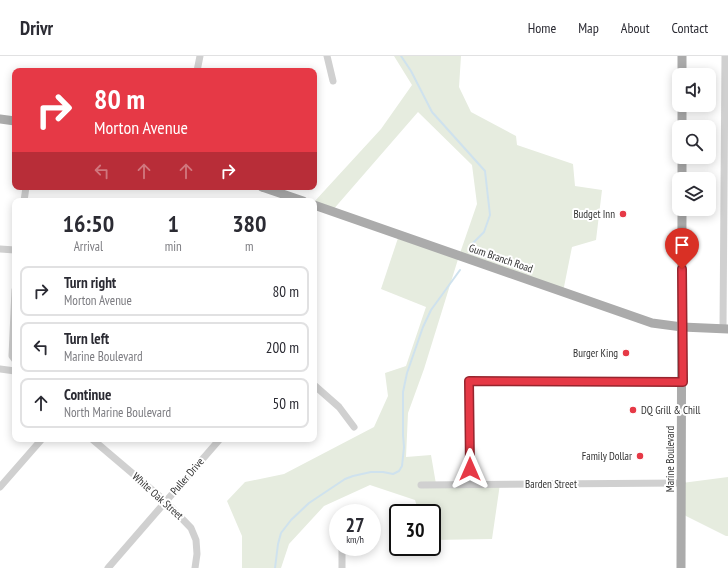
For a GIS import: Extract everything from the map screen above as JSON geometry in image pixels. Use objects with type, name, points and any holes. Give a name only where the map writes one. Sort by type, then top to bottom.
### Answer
[{"type":"main road","points":[[682,56],[682,68]]},
{"type":"main road","points":[[0,119],[12,121]]},
{"type":"main road","points":[[271,190],[294,198]]},
{"type":"main road","name":"Gum Branch Road","points":[[317,206],[652,323],[682,327],[726,329]]},
{"type":"main road","name":"Marine Boulevard","points":[[682,216],[682,568]]},
{"type":"street","points":[[198,68],[200,56]]},
{"type":"street","points":[[327,56],[333,81]]},
{"type":"street","points":[[724,56],[726,329]]},
{"type":"street","points":[[0,249],[12,250]]},
{"type":"street","points":[[0,369],[12,371]]},
{"type":"street","points":[[470,484],[469,381],[683,382]]},
{"type":"street","points":[[317,388],[339,407],[354,427]]},
{"type":"street","points":[[0,487],[39,442]]},
{"type":"street","name":"White Oak Street","points":[[96,442],[165,501],[192,528],[196,540],[197,554],[195,568]]},
{"type":"street","name":"Puller Drive","points":[[108,568],[217,442]]},
{"type":"street","name":"Barden Street","points":[[421,484],[682,483]]},
{"type":"street","points":[[342,556],[342,568]]},
{"type":"shaded area","points":[[394,56],[461,56],[459,87],[471,112],[516,136],[517,145],[573,164],[575,186],[602,190],[596,240],[572,247],[563,292],[459,256],[477,204],[472,165],[418,112],[332,211],[317,204],[317,199],[381,129],[412,85]]},
{"type":"shaded area","points":[[399,235],[459,256],[424,369],[408,413],[406,457],[431,455],[436,484],[500,484],[492,539],[441,540],[441,504],[416,504],[415,500],[370,485],[324,506],[289,544],[281,568],[242,568],[242,536],[227,501],[245,482],[284,474],[374,427],[388,396],[385,373],[406,366],[426,307],[381,289]]},
{"type":"shaded area","points":[[728,477],[728,536],[682,514],[682,483]]},
{"type":"waterway","points":[[401,56],[411,71],[432,112],[485,171],[490,215],[484,232],[472,244]]},
{"type":"waterway","points":[[275,568],[281,533],[291,520],[309,503],[345,479],[353,476],[371,472],[393,474],[399,471],[402,466],[404,447],[403,392],[407,373],[423,327],[431,310],[460,270]]},
{"type":"place","name":"Budget Inn","points":[[623,214]]},
{"type":"place","name":"Burger King","points":[[626,353]]},
{"type":"place","name":"DQ Grill & Chill","points":[[633,410]]},
{"type":"place","name":"Family Dollar","points":[[640,456]]},
{"type":"route","points":[[470,469],[469,381],[683,382],[682,269]]}]
